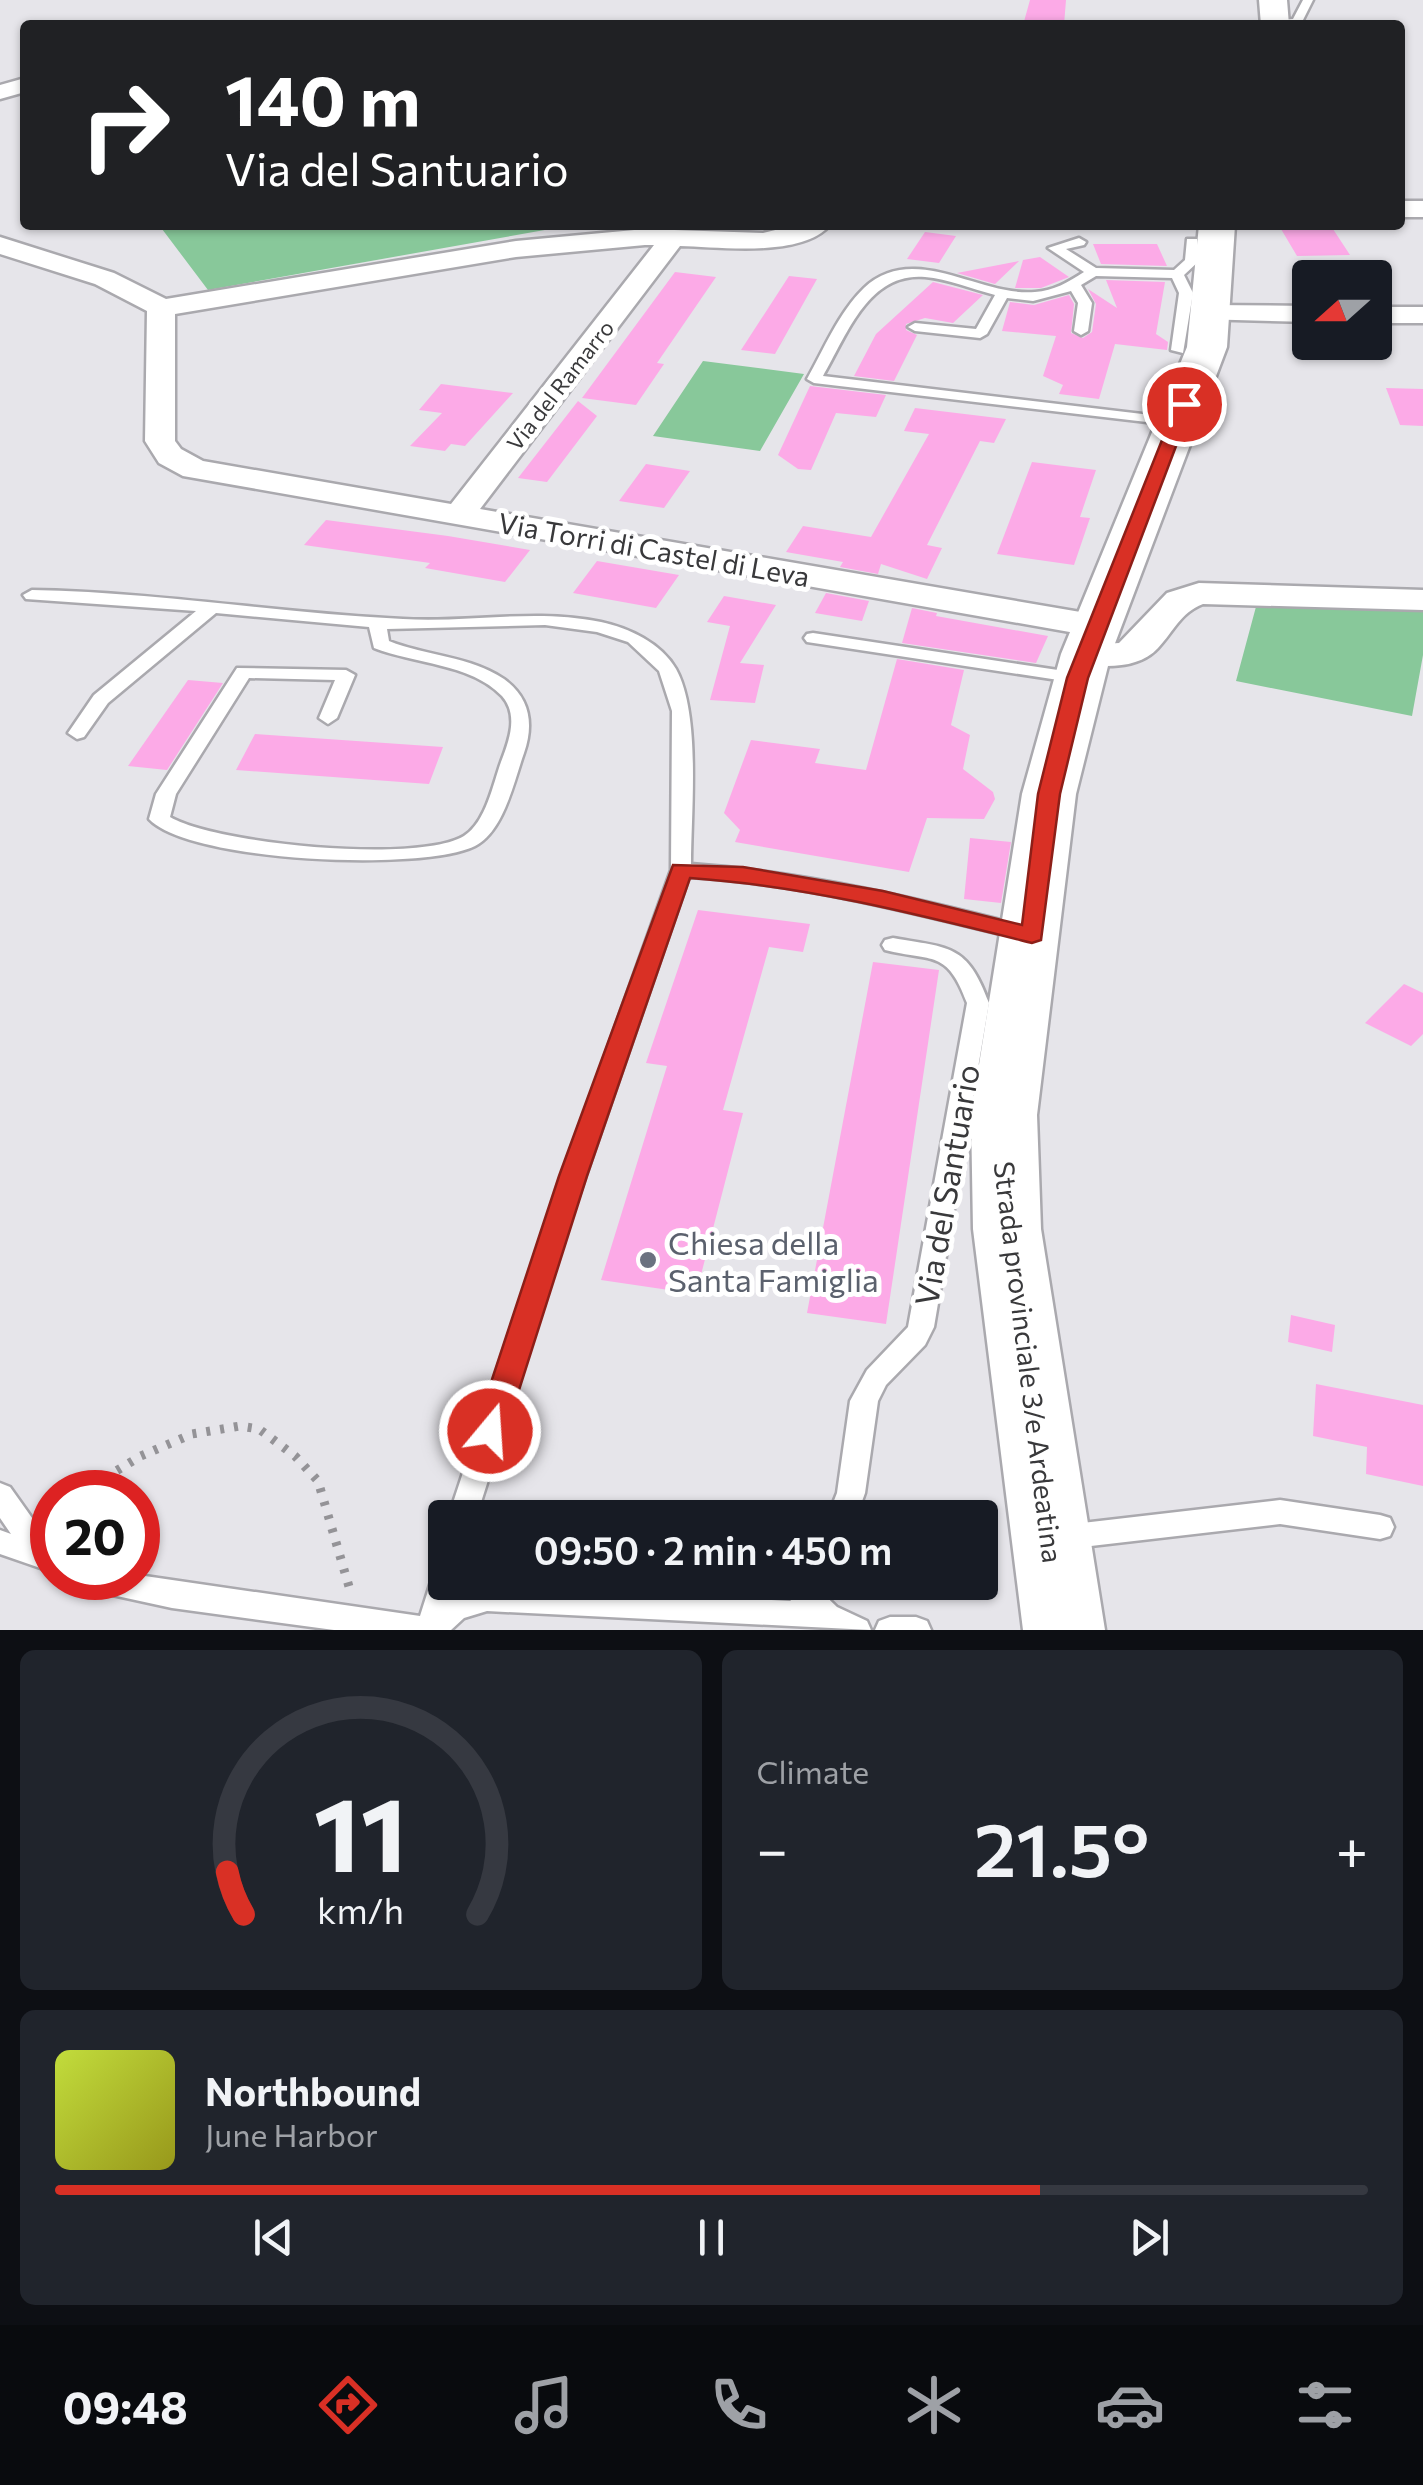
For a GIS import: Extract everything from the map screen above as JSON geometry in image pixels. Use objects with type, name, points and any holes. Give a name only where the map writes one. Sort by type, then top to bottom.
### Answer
[{"type":"main road","name":"Strada provinciale 3/e Ardeatina","points":[[1064,1630],[1007,1229],[1002,1163],[1005,1100],[1032,935],[1049,794],[1087,653],[1206,347],[1188,312],[1204,233]]},
{"type":"street","points":[[0,245],[116,284],[162,308],[516,249],[762,241],[800,230]]},
{"type":"street","name":"Via del Ramarro","points":[[458,516],[668,246]]},
{"type":"street","name":"Via Torri di Castel di Leva","points":[[162,308],[160,442],[176,460],[211,474],[458,516],[1119,657],[1134,652],[1170,607],[1200,593],[1423,600]]},
{"type":"street","points":[[1188,312],[1292,314]]},
{"type":"street","points":[[1392,314],[1423,315]]},
{"type":"lane","points":[[1079,242],[1055,248],[1093,272],[1188,312]]},
{"type":"lane","points":[[1093,272],[1075,287],[1018,298],[934,273],[898,274],[868,291],[814,379],[981,396],[1176,424]]},
{"type":"lane","points":[[1075,287],[1085,303],[1081,331]]},
{"type":"lane","points":[[915,326],[980,334],[1001,296]]},
{"type":"lane","points":[[32,595],[87,596],[376,622],[545,620],[617,631],[646,646],[667,668],[680,712],[681,870],[580,1158],[468,1500]]},
{"type":"lane","points":[[76,733],[101,698],[212,607]]},
{"type":"lane","points":[[328,718],[346,676],[243,672],[166,794],[159,819],[178,831],[208,837],[332,853],[430,853],[460,846],[480,832],[520,737],[520,714],[514,700],[494,681],[380,644],[376,622]]},
{"type":"lane","points":[[814,638],[1087,653]]},
{"type":"lane","points":[[681,870],[743,874],[883,899],[1032,935]]},
{"type":"lane","name":"Via del Santuario","points":[[848,1500],[861,1414],[872,1383],[882,1368],[909,1346],[921,1326],[978,1003],[968,971],[953,957],[893,945]]},
{"type":"lane","points":[[0,1496],[30,1535]]},
{"type":"lane","points":[[1050,1539],[1280,1512],[1380,1527]]},
{"type":"lane","points":[[0,1542],[30,1553]]},
{"type":"lane","points":[[160,1592],[431,1630]]},
{"type":"lane","points":[[431,1630],[454,1608],[487,1598],[826,1616]]},
{"type":"lane","points":[[431,1630],[439,1600]]},
{"type":"lane","points":[[810,1600],[826,1616],[856,1630]]},
{"type":"lane","points":[[890,1630],[916,1630]]},
{"type":"path","points":[[111,1470],[160,1444],[226,1428],[258,1429],[315,1475],[359,1620]]},
{"type":"green space","points":[[163,230],[545,230],[208,290]]},
{"type":"green space","points":[[703,361],[804,374],[760,451],[653,436]]},
{"type":"green space","points":[[1257,603],[1423,612],[1423,655],[1412,716],[1236,681]]},
{"type":"building","points":[[1030,0],[1066,0],[1064,20],[1024,20]]},
{"type":"building","points":[[1282,230],[1334,230],[1350,255],[1297,256]]},
{"type":"building","points":[[925,232],[956,236],[939,263],[907,259]]},
{"type":"building","points":[[1093,244],[1157,244],[1167,266],[1101,264]]},
{"type":"building","points":[[1040,257],[1069,277],[1041,288],[1015,288],[1023,260]]},
{"type":"building","points":[[1019,261],[995,284],[957,273]]},
{"type":"building","points":[[675,272],[716,277],[657,363],[664,364],[636,405],[582,398]]},
{"type":"building","points":[[789,276],[817,279],[775,354],[741,350]]},
{"type":"building","points":[[1106,280],[1165,282],[1156,334],[1168,342],[1167,350],[1115,344],[1099,399],[1059,394],[1063,385],[1043,376],[1056,336],[1002,331],[1010,302],[1034,305],[1069,295],[1074,304],[1071,333],[1083,338],[1092,332],[1096,304],[1088,289],[1117,308]]},
{"type":"building","points":[[933,282],[983,295],[953,323],[925,318],[906,324],[906,330],[917,335],[894,381],[854,376],[876,334]]},
{"type":"building","points":[[441,384],[513,393],[465,446],[451,444],[445,451],[410,446],[442,413],[419,410]]},
{"type":"building","points":[[810,386],[886,395],[876,417],[836,413],[811,470],[798,469],[778,455]]},
{"type":"building","points":[[1386,388],[1423,389],[1423,426],[1400,425]]},
{"type":"building","points":[[578,401],[597,416],[547,482],[518,478]]},
{"type":"building","points":[[915,408],[1006,419],[994,443],[980,441],[927,545],[942,548],[927,579],[881,564],[878,574],[840,567],[843,562],[786,552],[803,526],[871,537],[929,434],[904,431]]},
{"type":"building","points":[[1032,462],[1096,470],[1080,517],[1090,518],[1074,565],[997,554]]},
{"type":"building","points":[[646,464],[690,471],[664,508],[619,501]]},
{"type":"building","points":[[326,520],[530,550],[505,582],[425,568],[430,563],[304,545]]},
{"type":"building","points":[[597,561],[679,575],[656,608],[573,593]]},
{"type":"building","points":[[826,593],[869,601],[862,621],[815,613]]},
{"type":"building","points":[[724,596],[776,605],[740,663],[764,665],[755,703],[710,700],[730,626],[707,622]]},
{"type":"building","points":[[912,608],[1048,636],[1036,663],[902,643]]},
{"type":"building","points":[[897,659],[964,670],[951,725],[970,735],[963,769],[993,792],[995,799],[984,819],[927,818],[909,872],[735,842],[740,830],[724,813],[751,740],[820,749],[815,763],[866,770]]},
{"type":"building","points":[[188,680],[223,683],[167,770],[128,766]]},
{"type":"building","points":[[255,734],[443,747],[429,784],[236,770]]},
{"type":"building","points":[[970,838],[1011,842],[1001,903],[964,899]]},
{"type":"building","points":[[698,910],[810,924],[803,952],[769,947],[723,1110],[743,1113],[696,1294],[601,1280],[667,1066],[646,1063]]},
{"type":"building","points":[[873,962],[939,970],[886,1324],[807,1313]]},
{"type":"building","points":[[1404,984],[1423,993],[1423,1034],[1411,1046],[1365,1023]]},
{"type":"building","points":[[1291,1315],[1335,1325],[1332,1352],[1288,1342]]},
{"type":"building","points":[[1316,1384],[1423,1405],[1423,1486],[1366,1474],[1367,1447],[1313,1436]]},
{"type":"place","name":"Chiesa della Santa Famiglia","points":[[648,1260]]},
{"type":"route","points":[[490,1431],[573,1176],[681,870],[743,874],[883,899],[1032,935],[1049,794],[1078,678],[1184,404]]}]
